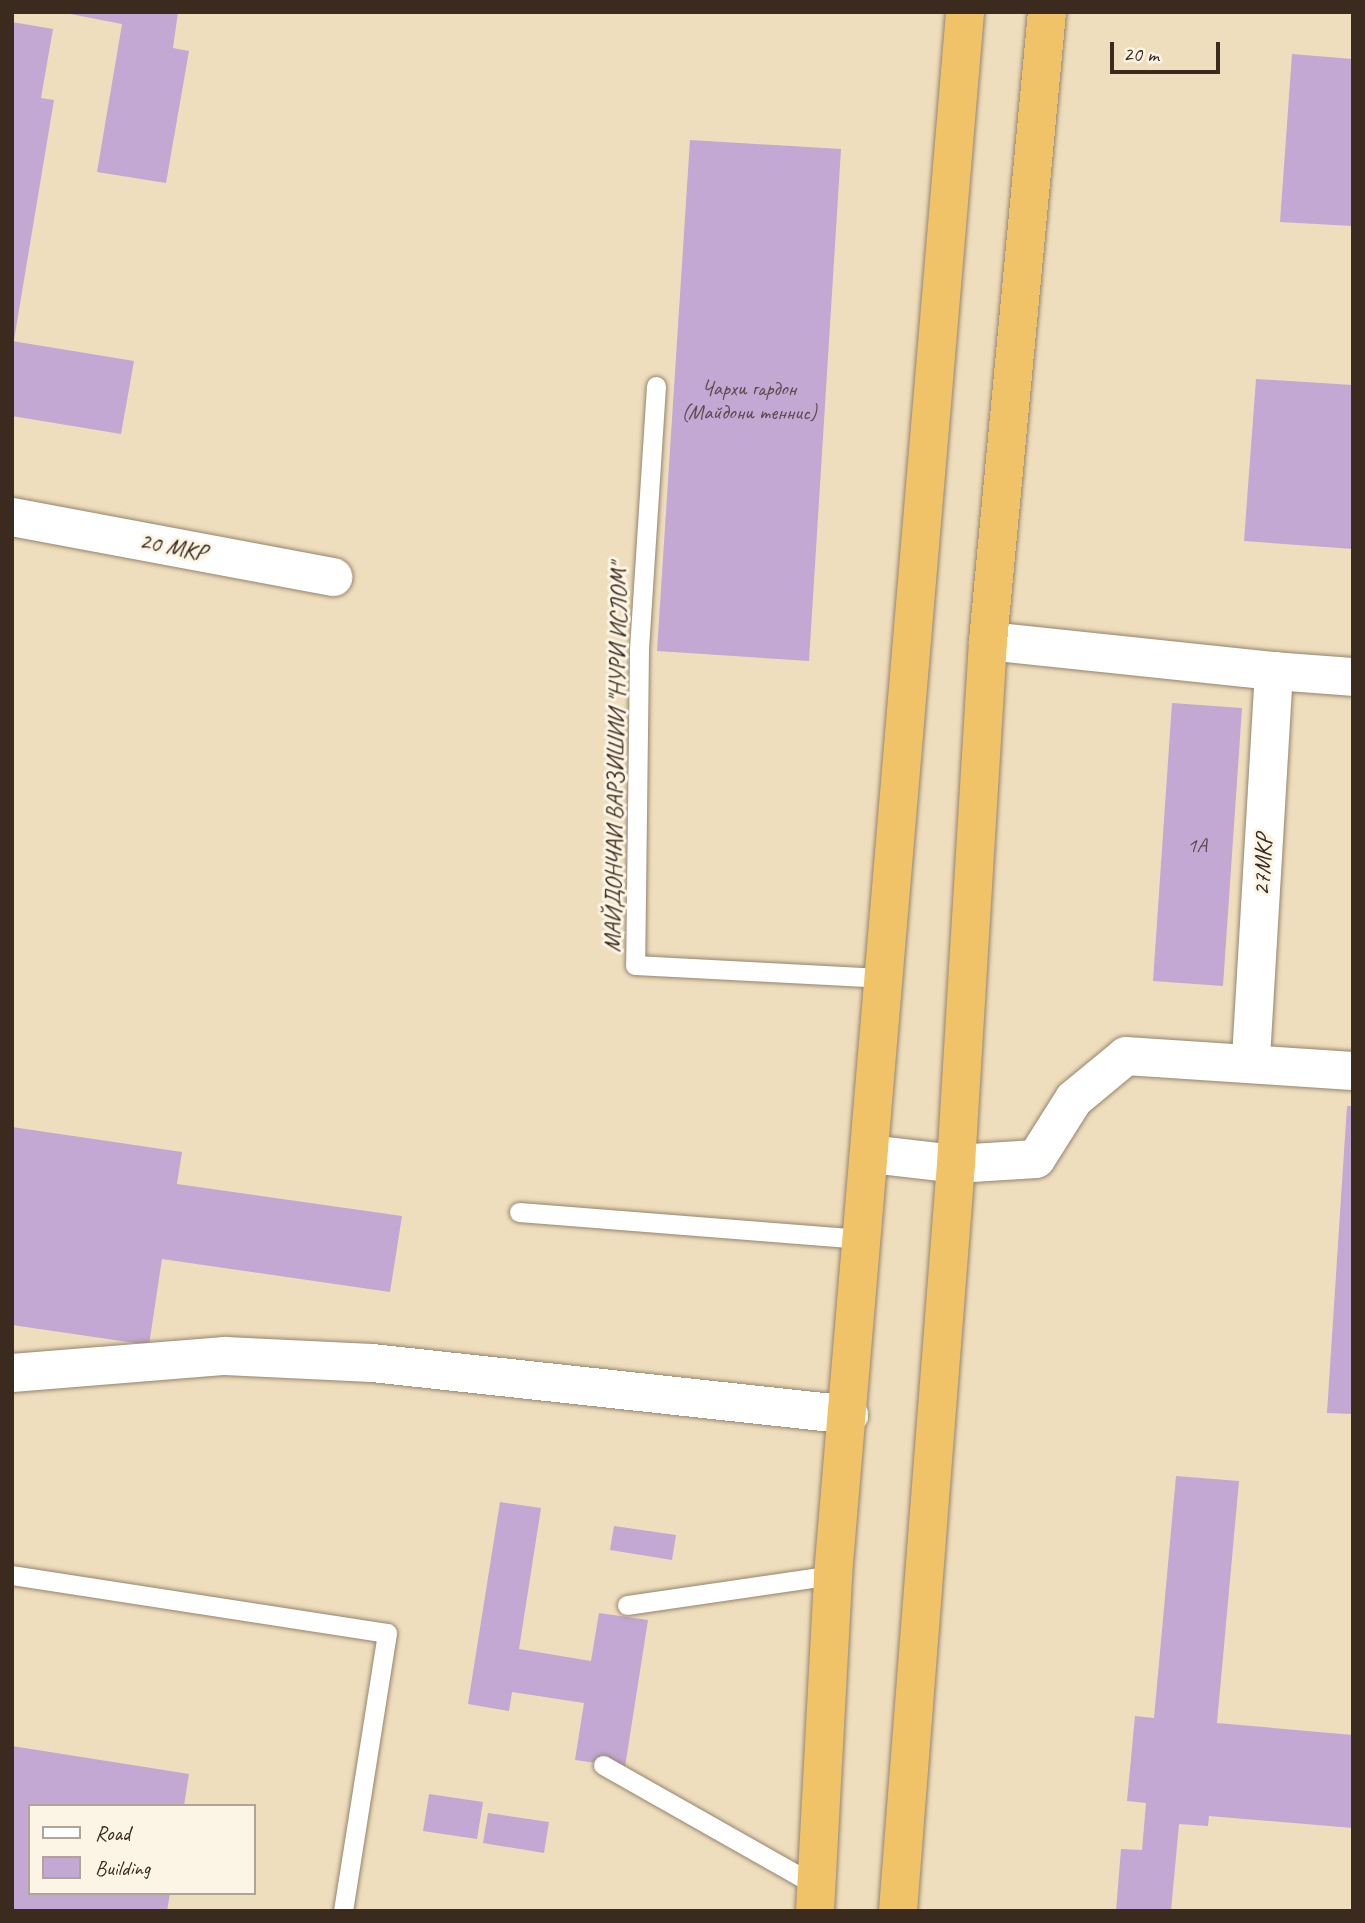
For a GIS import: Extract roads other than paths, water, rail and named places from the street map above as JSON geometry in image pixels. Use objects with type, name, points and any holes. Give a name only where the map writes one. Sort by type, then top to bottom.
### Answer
[{"type":"highway","points":[[816,1898],[833,1575],[865,1238],[937,291],[965,12]]},
{"type":"highway","points":[[898,1911],[956,1164],[988,641],[1047,12]]},
{"type":"street","name":"20 МКР","points":[[12,517],[333,577]]},
{"type":"street","points":[[988,641],[1353,677]]},
{"type":"street","name":"27МКР","points":[[1251,1059],[1274,671]]},
{"type":"street","points":[[870,1154],[956,1164],[1036,1159],[1074,1099],[1126,1056],[1251,1059],[1353,1071]]},
{"type":"street","points":[[12,1373],[225,1356],[332,1361],[849,1415]]},
{"type":"lane","name":"МАЙДОНЧАИ ВАРЗИШИИ \"НУРИ ИСЛОМ\"","points":[[656,386],[639,650],[635,965],[886,978]]},
{"type":"lane","points":[[519,1212],[865,1238]]},
{"type":"lane","points":[[12,1575],[387,1633],[343,1911]]},
{"type":"lane","points":[[627,1605],[833,1575]]},
{"type":"lane","points":[[603,1765],[816,1898]]}]
